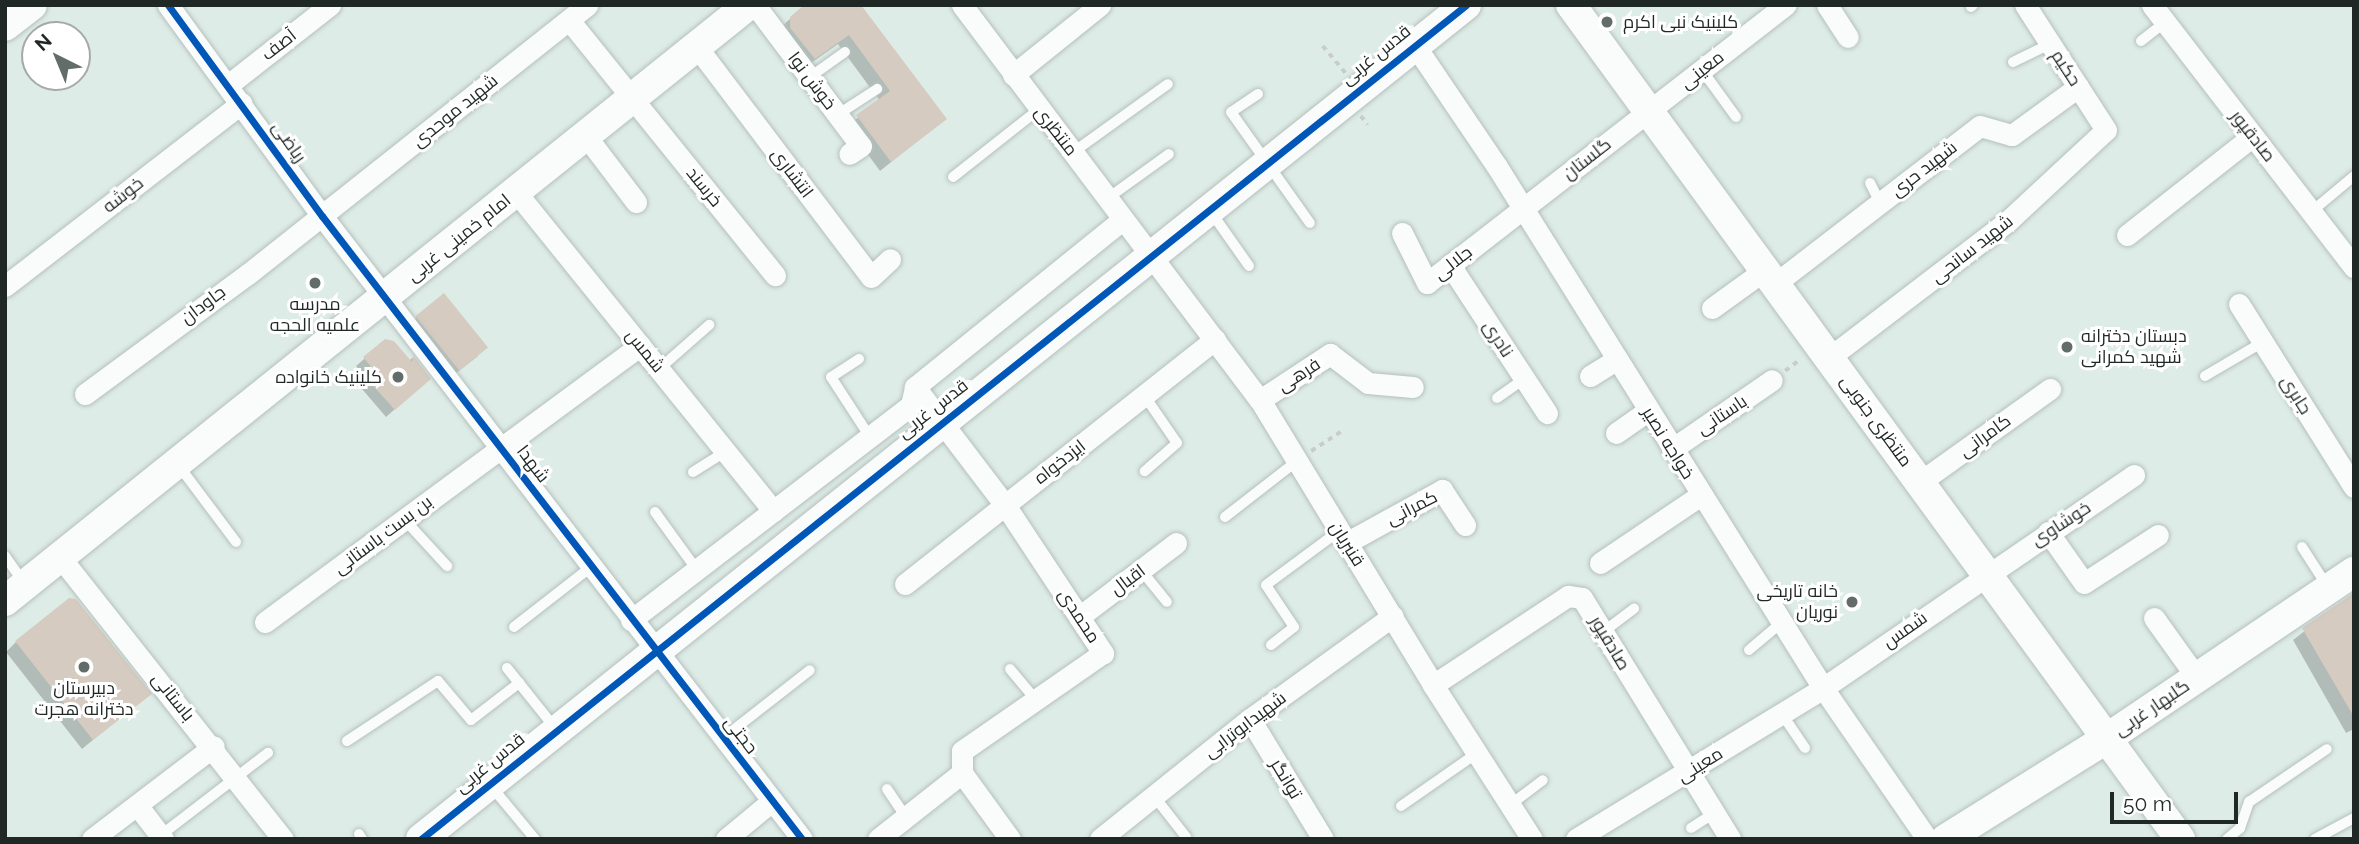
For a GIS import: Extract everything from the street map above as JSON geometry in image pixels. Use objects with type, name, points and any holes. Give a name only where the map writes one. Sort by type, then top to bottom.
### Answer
[{"type":"main road","points":[[5,26],[32,5]]},
{"type":"main road","name":"امام خمینی غربی","points":[[15,593],[748,5]]},
{"type":"main road","name":"قدس غربی","points":[[421,839],[1466,5]]},
{"type":"main road","name":"منتظری جنوبی","points":[[1571,5],[1651,109],[2180,839]]},
{"type":"main road","name":"گلبهار غربی","points":[[1947,839],[2106,739],[2354,572]]},
{"type":"street","name":"ریاضی","points":[[168,5],[322,216],[387,295]]},
{"type":"street","name":"آصف","points":[[228,85],[330,5]]},
{"type":"street","name":"شهید موحدی","points":[[322,216],[587,5]]},
{"type":"street","name":"خوش نوا","points":[[755,5],[861,146],[849,154]]},
{"type":"street","name":"منتظری","points":[[962,5],[1152,256]]},
{"type":"street","points":[[1013,75],[1100,5]]},
{"type":"street","name":"معینی","points":[[1651,109],[1786,5]]},
{"type":"street","points":[[1827,5],[1848,37]]},
{"type":"street","name":"حکیم","points":[[2025,5],[2106,130]]},
{"type":"street","name":"صادقپور","points":[[2158,14],[2354,267]]},
{"type":"street","name":"خرسند","points":[[569,20],[775,275]]},
{"type":"street","name":"خواجه نصیر","points":[[1414,44],[1522,209],[1781,623],[1927,839]]},
{"type":"street","name":"انتشاری","points":[[697,47],[871,277],[890,259]]},
{"type":"street","name":"شهید حری","points":[[1712,308],[1771,276],[1880,203],[1980,126],[2012,135],[2078,88]]},
{"type":"street","name":"خوشه","points":[[5,286],[242,103]]},
{"type":"street","name":"گلستان","points":[[1522,209],[1651,109]]},
{"type":"street","name":"شهید سانحی","points":[[1825,351],[2009,220],[2106,130]]},
{"type":"street","points":[[586,136],[636,202]]},
{"type":"street","points":[[2127,235],[2253,136]]},
{"type":"street","name":"شمس","points":[[516,192],[773,511]]},
{"type":"street","name":"جلالی","points":[[1402,233],[1427,283],[1522,209]]},
{"type":"street","name":"جاودان","points":[[85,394],[322,216]]},
{"type":"street","points":[[631,620],[912,405],[915,387],[1124,219]]},
{"type":"street","name":"قنبریان","points":[[1152,256],[1260,400],[1433,685],[1532,839]]},
{"type":"street","name":"نادری","points":[[1450,265],[1547,413]]},
{"type":"street","name":"شهدا","points":[[387,295],[655,651]]},
{"type":"street","name":"جابری","points":[[2238,304],[2354,487]]},
{"type":"street","name":"ایزدخواه","points":[[905,584],[1214,340]]},
{"type":"street","name":"شهدا","points":[[501,447],[640,346]]},
{"type":"street","name":"فرهی","points":[[1260,400],[1330,355],[1368,383],[1413,387]]},
{"type":"street","points":[[1590,376],[1616,360]]},
{"type":"street","name":"باستانی","points":[[1672,449],[1772,380]]},
{"type":"street","name":"محمدی","points":[[915,387],[1005,505],[1103,653],[962,751],[962,773]]},
{"type":"street","name":"کامرانی","points":[[1920,482],[2050,389]]},
{"type":"street","points":[[1616,433],[1648,411]]},
{"type":"street","name":"بن بست باستانی","points":[[265,622],[501,447]]},
{"type":"street","name":"خوشاوی","points":[[1987,572],[2134,475]]},
{"type":"street","name":"کمرانی","points":[[1343,537],[1442,490],[1465,525]]},
{"type":"street","points":[[1600,563],[1701,495]]},
{"type":"street","points":[[2048,532],[2084,583],[2158,535]]},
{"type":"street","name":"اقبال","points":[[1079,617],[1176,543]]},
{"type":"street","name":"باستانی","points":[[60,557],[214,746],[283,839]]},
{"type":"street","name":"شمس","points":[[1823,688],[1987,572]]},
{"type":"street","name":"صادقپور","points":[[1433,685],[1568,596],[1582,598],[1730,839]]},
{"type":"street","name":"شهیدابوترابی","points":[[1100,839],[1250,719],[1393,616]]},
{"type":"street","points":[[2154,618],[2197,678]]},
{"type":"street","name":"حجتی","points":[[655,651],[802,839]]},
{"type":"street","name":"معینی","points":[[1576,839],[1688,773],[1823,688]]},
{"type":"street","name":"توانگر","points":[[1250,719],[1323,839]]},
{"type":"street","points":[[92,839],[214,746]]},
{"type":"street","points":[[878,839],[962,773],[1010,839]]},
{"type":"street","points":[[726,839],[772,801]]},
{"type":"street","points":[[136,805],[162,837]]},
{"type":"lane","points":[[2141,41],[2158,14]]},
{"type":"lane","points":[[2013,62],[2050,44]]},
{"type":"lane","points":[[810,77],[845,52]]},
{"type":"lane","points":[[1702,70],[1736,117]]},
{"type":"lane","points":[[1072,153],[1168,84]]},
{"type":"lane","points":[[837,115],[877,89]]},
{"type":"lane","points":[[1258,94],[1231,112],[1310,223]]},
{"type":"lane","points":[[953,177],[1039,109]]},
{"type":"lane","points":[[1108,198],[1169,155]]},
{"type":"lane","points":[[2311,212],[2354,176]]},
{"type":"lane","points":[[1870,183],[1880,203]]},
{"type":"lane","points":[[1209,209],[1249,266]]},
{"type":"lane","points":[[659,369],[709,325]]},
{"type":"lane","points":[[2205,376],[2263,342]]},
{"type":"lane","points":[[859,359],[831,377],[870,437]]},
{"type":"lane","points":[[1497,398],[1524,379]]},
{"type":"lane","points":[[1144,396],[1177,443],[1145,471]]},
{"type":"lane","points":[[693,472],[725,452]]},
{"type":"lane","points":[[1225,517],[1297,461]]},
{"type":"lane","points":[[177,464],[236,542]]},
{"type":"lane","points":[[655,512],[697,570]]},
{"type":"lane","points":[[404,519],[447,566]]},
{"type":"lane","points":[[1271,645],[1294,627],[1266,585],[1343,537]]},
{"type":"lane","points":[[2302,547],[2329,589]]},
{"type":"lane","points":[[5,556],[15,593]]},
{"type":"lane","points":[[514,627],[592,567]]},
{"type":"lane","points":[[1141,570],[1167,602]]},
{"type":"lane","points":[[1603,632],[1634,610]]},
{"type":"lane","points":[[1749,650],[1781,623]]},
{"type":"lane","points":[[507,668],[556,730]]},
{"type":"lane","points":[[1010,669],[1036,700]]},
{"type":"lane","points":[[723,738],[810,670]]},
{"type":"lane","points":[[347,741],[438,681],[471,720],[519,683]]},
{"type":"lane","points":[[1782,714],[1804,748]]},
{"type":"lane","points":[[2227,839],[2240,828],[2249,802],[2328,749]]},
{"type":"lane","points":[[162,837],[236,775],[268,753]]},
{"type":"lane","points":[[1401,806],[1477,753]]},
{"type":"lane","points":[[1510,805],[1544,780]]},
{"type":"lane","points":[[489,784],[535,839]]},
{"type":"lane","points":[[887,789],[906,817]]},
{"type":"lane","points":[[1154,796],[1186,837]]},
{"type":"lane","points":[[1691,828],[1714,813]]},
{"type":"lane","points":[[2315,839],[2354,818]]},
{"type":"path","points":[[1324,46],[1359,88]]},
{"type":"path","points":[[1772,380],[1825,351]]},
{"type":"path","points":[[1297,461],[1342,430]]},
{"type":"building","points":[[804,5],[861,5],[947,119],[891,162],[856,115],[890,91],[849,35],[815,59],[790,28],[790,17]]},
{"type":"building","points":[[444,293],[488,347],[459,371],[415,316]]},
{"type":"building","name":"کلینیک خانواده","points":[[385,339],[394,341],[412,362],[413,355],[431,379],[395,410],[368,380],[376,373],[363,357]]},
{"type":"building","points":[[2354,593],[2354,717],[2302,628]]},
{"type":"building","name":"دبیرستان دخترانه هجرت","points":[[69,598],[76,599],[152,694],[93,740],[15,641]]},
{"type":"cycle path","points":[[168,5],[322,216],[802,839]]},
{"type":"cycle path","points":[[421,839],[1466,5]]},
{"type":"place","name":"کلینیک نبی اکرم","points":[[1607,22]]},
{"type":"place","name":"مدرسه علمیه الحجه","points":[[315,283]]},
{"type":"place","name":"دبستان دخترانه شهید کمرانی","points":[[2067,347]]},
{"type":"place","name":"کلینیک خانواده","points":[[398,377]]},
{"type":"place","name":"خانه تاریخی نوریان","points":[[1852,602]]},
{"type":"place","name":"دبیرستان دخترانه هجرت","points":[[84,667]]}]
